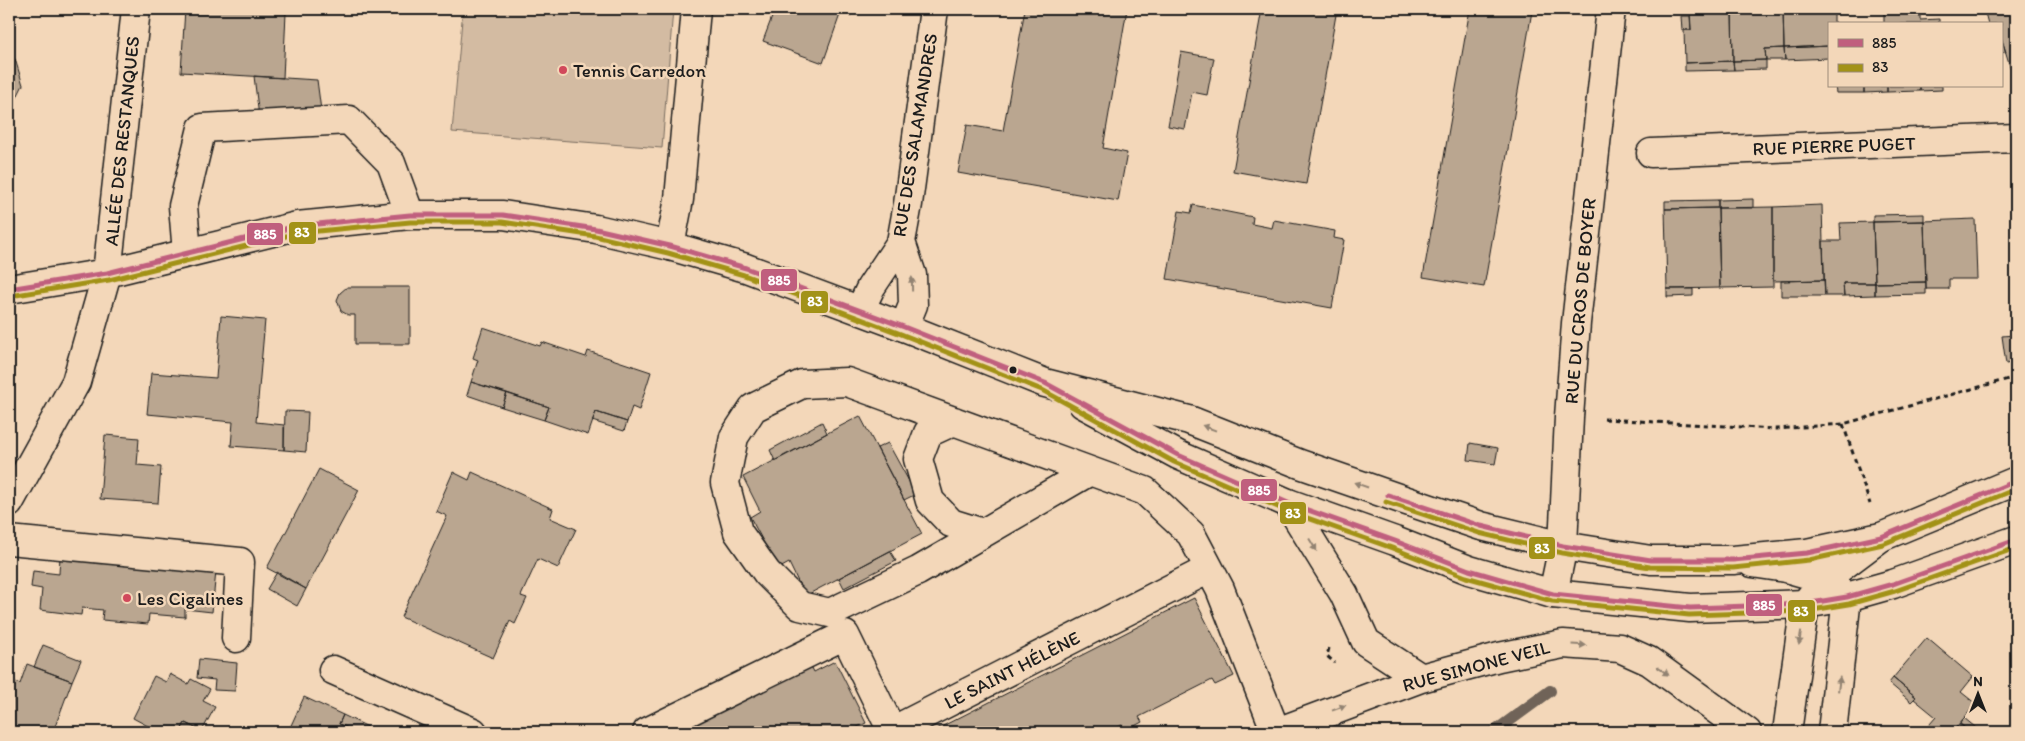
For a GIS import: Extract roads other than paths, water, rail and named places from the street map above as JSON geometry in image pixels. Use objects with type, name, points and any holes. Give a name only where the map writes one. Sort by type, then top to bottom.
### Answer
[{"type":"street","name":"ALLÉE DES RESTANQUES","points":[[9,503],[76,382],[107,272],[136,9]]},
{"type":"street","points":[[670,246],[679,199],[696,9]]},
{"type":"street","name":"RUE DES SALAMANDRES","points":[[860,310],[871,287],[901,242],[908,204],[934,9]]},
{"type":"street","name":"RUE DU CROS DE BOYER","points":[[1553,594],[1563,546],[1569,417],[1576,323],[1611,9]]},
{"type":"street","points":[[187,253],[183,206],[202,128],[349,120],[391,162],[410,215]]},
{"type":"street","name":"RUE PIERRE PUGET","points":[[1651,153],[2016,138]]},
{"type":"street","points":[[9,289],[107,272],[297,226],[410,215],[503,216],[596,229],[670,246],[746,268],[860,310],[1045,383],[1178,455],[1288,503],[1395,541],[1469,570],[1553,594],[1690,608],[1806,604],[1847,597],[1894,584],[2016,540]]},
{"type":"street","points":[[901,242],[912,274],[913,305],[904,327]]},
{"type":"street","points":[[1090,471],[918,571],[830,613],[800,606],[767,573],[738,532],[725,483],[734,437],[753,408],[802,384],[847,382],[1145,491],[1191,534],[1220,590],[1276,732]]},
{"type":"street","points":[[1045,383],[1189,420],[1300,464],[1481,526],[1563,546],[1651,560],[1733,560],[1807,553],[1881,536],[2016,481]]},
{"type":"street","points":[[954,421],[928,433],[918,459],[930,500],[951,523],[983,533]]},
{"type":"street","points":[[1288,503],[1344,594],[1366,642],[1420,678]]},
{"type":"street","points":[[1788,732],[1806,604],[1825,579],[1881,536]]},
{"type":"street","points":[[9,540],[240,562],[236,638]]},
{"type":"street","points":[[1733,560],[1786,568],[1825,579],[1847,597]]},
{"type":"street","name":"LE SAINT HÉLÈNE","points":[[647,732],[845,635],[892,731],[1209,569]]},
{"type":"street","points":[[1832,732],[1847,597]]},
{"type":"street","name":"RUE SIMONE VEIL","points":[[1276,732],[1420,678],[1499,657],[1563,644],[1620,648],[1649,661],[1746,732]]},
{"type":"street","points":[[333,670],[473,732]]},
{"type":"waterway","points":[[1494,732],[1550,691]]},
{"type":"place","name":"Tennis Carredon","points":[[563,70]]},
{"type":"place","name":"Les Cigalines","points":[[127,598]]}]
